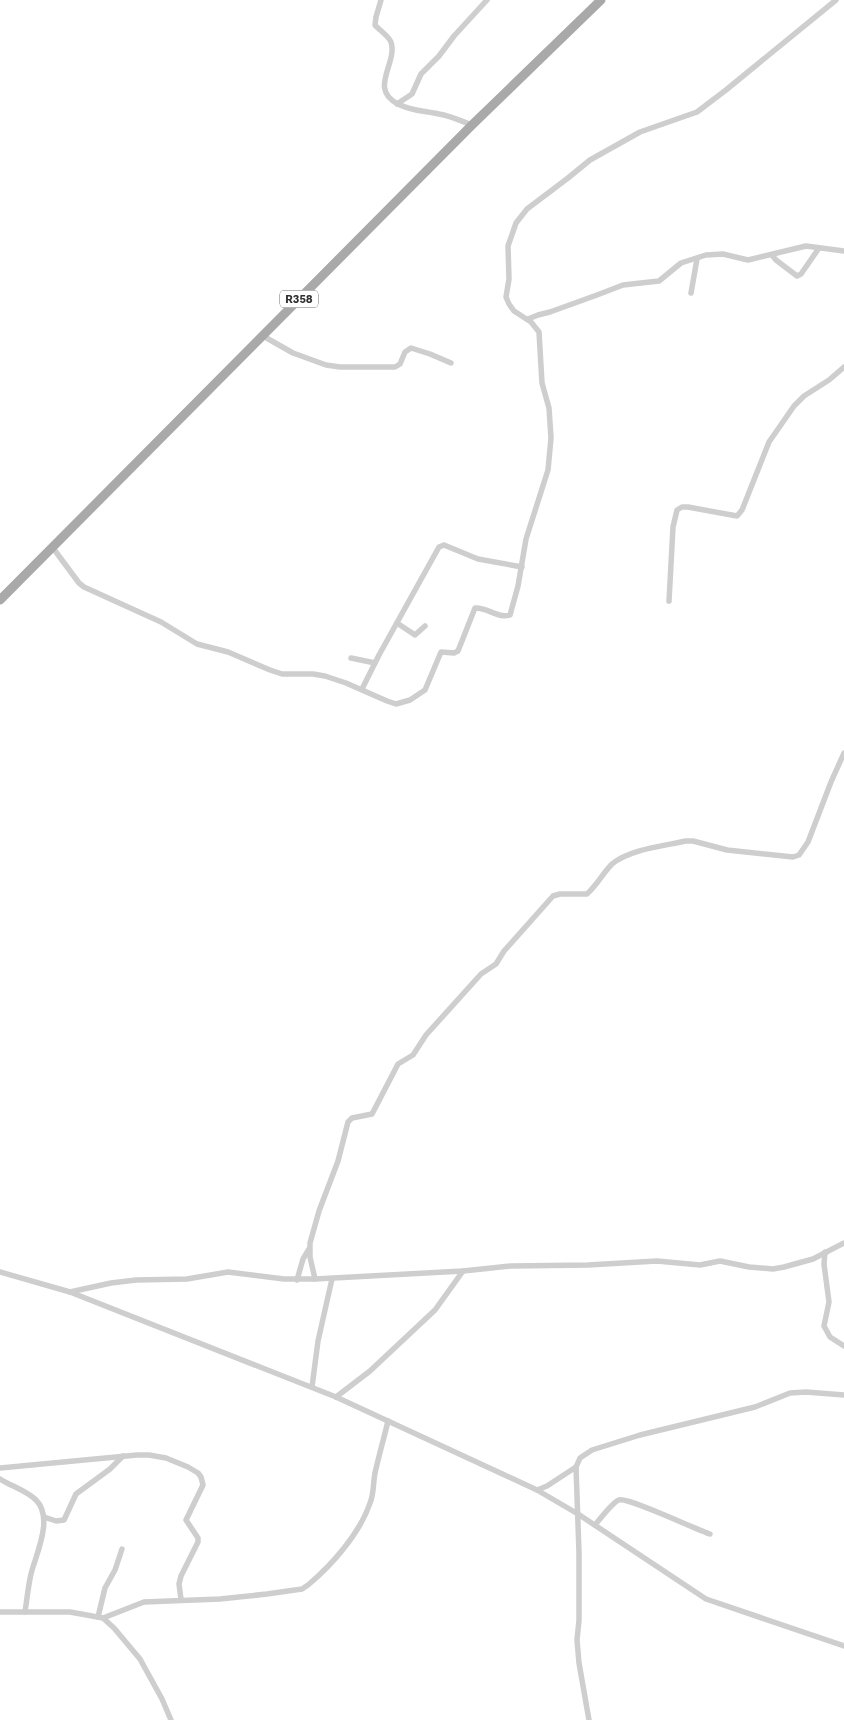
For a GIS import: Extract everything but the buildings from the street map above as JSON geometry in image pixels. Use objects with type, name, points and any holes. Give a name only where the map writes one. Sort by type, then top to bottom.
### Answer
[{"type":"main road","name":"R358","points":[[0,600],[472,125],[601,0]]},
{"type":"street","points":[[382,0],[375,25],[389,39],[391,45],[384,87],[386,92],[397,104],[416,110],[445,115],[472,125]]},
{"type":"street","points":[[397,104],[412,94],[421,74],[487,0]]},
{"type":"street","points":[[53,548],[84,587],[161,622],[197,644],[228,652],[282,674],[313,674],[346,683],[398,704],[410,700],[421,693],[426,687],[440,653],[443,651],[454,653],[458,651],[476,608],[500,615],[510,614],[522,567],[526,539],[548,470],[551,438],[549,408],[542,383],[539,332],[528,319],[519,315],[510,307],[506,294],[509,278],[509,240],[516,223],[527,209],[568,178],[583,164],[640,132],[696,112],[726,90],[836,0]]},
{"type":"street","points":[[528,319],[623,285],[660,281],[681,263],[706,255],[723,254],[748,260],[806,246],[844,251]]},
{"type":"street","points":[[772,254],[781,265],[798,276],[819,248]]},
{"type":"street","points":[[691,293],[697,258]]},
{"type":"street","points":[[263,336],[294,353],[331,366],[395,367],[400,364],[405,352],[411,348],[451,363]]},
{"type":"street","points":[[668,601],[673,527],[677,510],[682,507],[688,507],[737,516],[742,510],[772,437],[794,406],[799,400],[844,367]]},
{"type":"street","points":[[362,689],[434,554],[442,545],[478,560],[522,567]]},
{"type":"street","points":[[397,623],[415,635],[425,626]]},
{"type":"street","points":[[351,658],[375,663]]},
{"type":"street","points":[[297,1280],[303,1259],[309,1249],[319,1211],[338,1161],[348,1122],[352,1118],[372,1114],[398,1064],[413,1055],[426,1035],[481,974],[496,964],[504,951],[554,896],[560,894],[587,894],[612,865],[623,857],[640,851],[686,841],[728,850],[793,857],[800,856],[808,842],[844,753]]},
{"type":"street","points":[[70,1292],[110,1283],[136,1280],[187,1279],[228,1272],[297,1280],[315,1280],[463,1271],[511,1266],[588,1265],[657,1261],[700,1265],[720,1261],[749,1267],[774,1269],[812,1259],[844,1243]]},
{"type":"street","points":[[309,1249],[315,1280]]},
{"type":"street","points":[[825,1252],[824,1269],[829,1302],[824,1326],[830,1337],[844,1346]]},
{"type":"street","points":[[336,1397],[370,1371],[435,1310],[463,1271]]},
{"type":"street","points":[[0,1272],[70,1292],[336,1397],[537,1490],[578,1514],[706,1599],[844,1646]]},
{"type":"street","points":[[312,1387],[318,1341],[332,1278]]},
{"type":"street","points":[[589,1720],[578,1646],[580,1596],[576,1467],[578,1461],[583,1455],[599,1448],[640,1435],[755,1407],[790,1393],[806,1392],[844,1395]]},
{"type":"street","points":[[0,1612],[70,1612],[101,1617],[144,1602],[220,1599],[302,1589],[315,1579],[344,1547],[368,1510],[372,1498],[375,1472],[388,1421]]},
{"type":"street","points":[[0,1468],[149,1455],[166,1458],[198,1473],[202,1477],[203,1485],[186,1523],[198,1538],[198,1542],[181,1576],[179,1584],[181,1600]]},
{"type":"street","points":[[44,1517],[58,1521],[64,1520],[76,1494],[110,1469],[123,1456]]},
{"type":"street","points":[[537,1490],[547,1486],[576,1467]]},
{"type":"street","points":[[0,1479],[37,1500],[44,1517],[42,1535],[31,1575],[25,1612]]},
{"type":"street","points":[[595,1525],[616,1502],[621,1500],[650,1509],[710,1534]]},
{"type":"street","points":[[101,1617],[105,1588],[115,1570],[122,1549]]},
{"type":"street","points":[[101,1617],[114,1628],[140,1658],[171,1720]]}]
